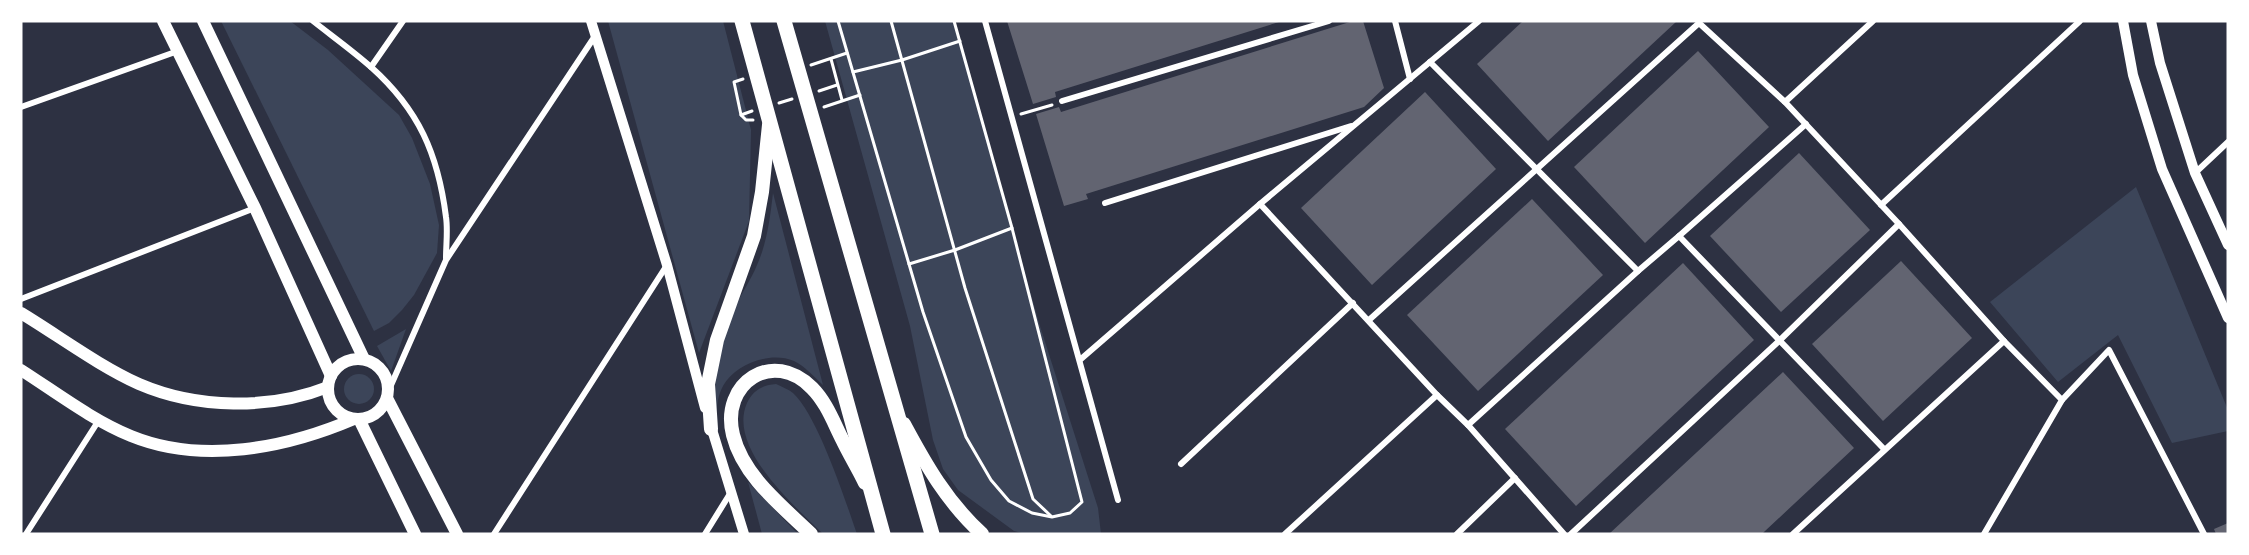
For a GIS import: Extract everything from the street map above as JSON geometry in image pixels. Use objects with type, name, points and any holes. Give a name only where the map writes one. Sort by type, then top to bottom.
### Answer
[{"type":"highway","points":[[742,21],[883,534]]},
{"type":"highway","points":[[784,21],[932,534]]},
{"type":"main road","points":[[163,21],[255,208],[329,382],[332,405],[338,411],[356,419],[415,534]]},
{"type":"main road","points":[[203,21],[364,359]]},
{"type":"main road","points":[[711,429],[708,384],[717,340],[754,236],[762,192],[770,120]]},
{"type":"main road","points":[[21,313],[124,377],[166,394],[203,401],[258,403],[302,396],[329,382],[341,364],[364,359],[372,362],[385,375],[387,395],[457,534]]},
{"type":"main road","points":[[21,370],[99,420],[131,436],[168,446],[204,450],[231,450],[308,436],[376,413],[387,395]]},
{"type":"main road","points":[[811,534],[766,489],[738,449],[730,422],[738,389],[747,379],[764,372],[782,370],[794,374],[812,387],[826,406],[871,494]]},
{"type":"main road","points":[[893,402],[939,486],[963,517],[982,534]]},
{"type":"street","points":[[313,21],[371,67],[398,95],[412,114],[431,149],[447,218],[446,260]]},
{"type":"street","points":[[371,67],[403,21]]},
{"type":"street","points":[[591,21],[667,266],[711,429],[744,534]]},
{"type":"street","points":[[985,21],[1081,359],[1118,500]]},
{"type":"street","points":[[1062,101],[1329,21]]},
{"type":"street","points":[[1395,21],[1410,79]]},
{"type":"street","points":[[1081,359],[1260,204],[1479,21]]},
{"type":"street","points":[[1785,102],[1873,21]]},
{"type":"street","points":[[1881,205],[2080,21]]},
{"type":"street","points":[[2123,21],[2133,75],[2162,170],[2228,318]]},
{"type":"street","points":[[2151,21],[2160,63],[2195,173],[2228,245]]},
{"type":"street","points":[[1369,320],[1700,22],[1785,102],[2004,341],[2062,400]]},
{"type":"street","points":[[387,395],[446,260],[595,36]]},
{"type":"street","points":[[21,107],[178,51]]},
{"type":"street","points":[[1430,62],[1638,271]]},
{"type":"street","points":[[1105,203],[1356,124]]},
{"type":"street","points":[[1468,424],[1806,124]]},
{"type":"street","points":[[2195,173],[2228,142]]},
{"type":"street","points":[[1260,204],[1437,395],[1468,424],[1564,534]]},
{"type":"street","points":[[21,299],[255,208]]},
{"type":"street","points":[[1571,534],[1779,341],[1899,224]]},
{"type":"street","points":[[1679,236],[1884,449]]},
{"type":"street","points":[[494,534],[667,266]]},
{"type":"street","points":[[1181,464],[1353,303]]},
{"type":"street","points":[[1793,534],[2004,341]]},
{"type":"street","points":[[1984,534],[2062,400],[2109,350],[2204,534]]},
{"type":"street","points":[[1285,534],[1437,395]]},
{"type":"street","points":[[26,534],[99,420]]},
{"type":"street","points":[[1457,534],[1515,478]]},
{"type":"street","points":[[705,534],[731,492]]},
{"type":"path","points":[[838,21],[908,264],[966,437],[991,480],[1009,501],[1032,513],[1052,517],[1070,513],[1082,502],[1012,228],[954,21]]},
{"type":"path","points":[[891,21],[955,250],[1033,499],[1052,517]]},
{"type":"path","points":[[853,72],[902,60],[960,41]]},
{"type":"path","points":[[847,53],[831,58],[842,100],[860,95]]},
{"type":"path","points":[[734,82],[741,115],[746,120]]},
{"type":"path","points":[[1012,117],[1062,101]]},
{"type":"path","points":[[908,264],[955,250],[1012,228]]},
{"type":"shaded area","points":[[221,21],[290,21],[328,50],[399,115],[412,138],[430,184],[439,225],[437,253],[414,295],[402,310],[389,323],[374,331]]},
{"type":"shaded area","points":[[608,21],[723,21],[751,130],[749,221],[699,353]]},
{"type":"shaded area","points":[[825,21],[954,21],[1039,323],[1098,508],[1101,534],[1025,534],[1014,531],[958,490],[943,469],[933,440],[910,326]]},
{"type":"shaded area","points":[[2136,187],[2228,410],[2228,431],[2172,443],[2118,335],[2058,382],[1990,302]]},
{"type":"shaded area","points":[[773,193],[823,385],[794,361],[774,358],[754,361],[736,371],[723,386],[716,414],[715,386],[722,346],[736,306],[752,276],[763,248]]},
{"type":"shaded area","points":[[406,329],[391,371],[377,346]]},
{"type":"shaded area","points":[[359,374],[370,378],[374,389],[370,400],[359,404],[348,400],[344,389],[348,378]]},
{"type":"shaded area","points":[[776,384],[793,393],[812,420],[830,459],[857,534],[823,534],[781,492],[755,457],[746,439],[743,420],[747,403],[759,389]]},
{"type":"shaded area","points":[[748,482],[798,534],[762,534]]},
{"type":"building","points":[[1007,21],[1279,22],[1055,92],[1056,97],[1033,104]]},
{"type":"building","points":[[1353,21],[1363,21],[1384,88],[1364,107],[1086,194],[1088,199],[1064,206],[1036,114],[1059,107],[1061,112]]},
{"type":"building","points":[[1523,21],[1677,21],[1548,141],[1477,64]]},
{"type":"building","points":[[1698,51],[1769,127],[1645,243],[1574,167]]},
{"type":"building","points":[[1425,92],[1496,169],[1372,285],[1301,208]]},
{"type":"building","points":[[1799,153],[1870,230],[1781,312],[1710,236]]},
{"type":"building","points":[[1532,199],[1603,275],[1478,391],[1407,315]]},
{"type":"building","points":[[1901,261],[1972,338],[1883,421],[1812,344]]},
{"type":"building","points":[[1683,263],[1754,340],[1576,506],[1505,429]]},
{"type":"building","points":[[1783,372],[1854,448],[1762,534],[1609,534]]},
{"type":"building","points":[[2228,523],[2228,534],[2216,534],[2214,529]]}]
